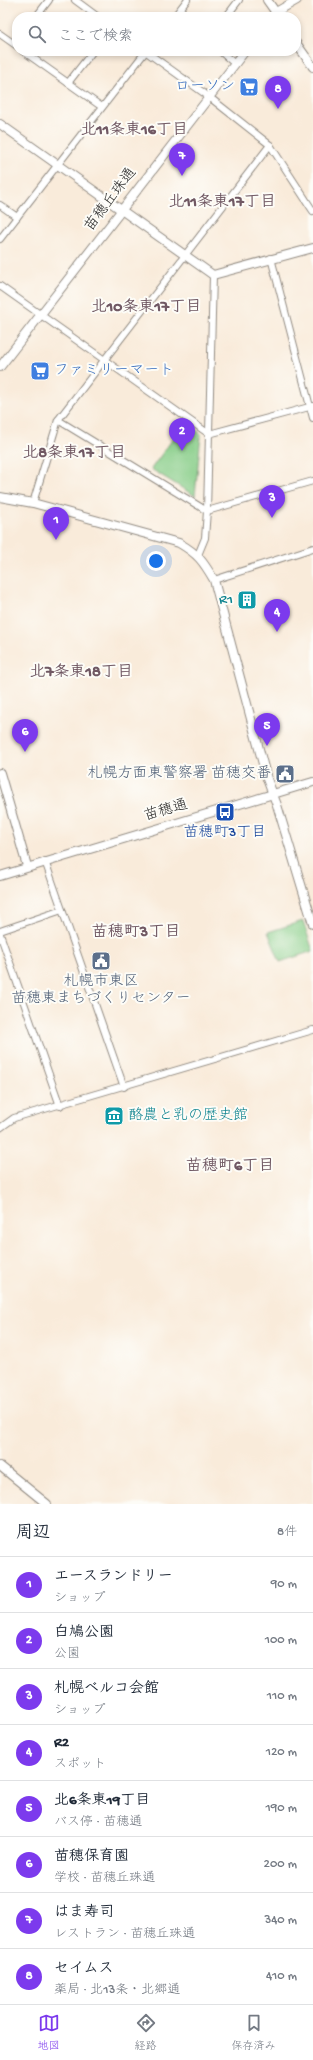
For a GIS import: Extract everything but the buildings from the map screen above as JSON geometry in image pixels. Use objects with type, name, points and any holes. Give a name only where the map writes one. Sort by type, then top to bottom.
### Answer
[{"type":"street","points":[[40,12],[49,0]]},
{"type":"street","points":[[75,0],[91,12]]},
{"type":"street","points":[[178,12],[187,0]]},
{"type":"street","points":[[230,12],[239,0]]},
{"type":"street","points":[[267,0],[273,12]]},
{"type":"street","points":[[279,12],[297,0]]},
{"type":"street","points":[[0,34],[12,42]]},
{"type":"street","points":[[301,50],[313,68]]},
{"type":"street","points":[[30,56],[102,107]]},
{"type":"street","points":[[68,83],[89,56]]},
{"type":"street","points":[[0,239],[142,56]]},
{"type":"street","points":[[153,56],[208,96],[270,145],[313,211]]},
{"type":"street","points":[[226,56],[235,64]]},
{"type":"street","name":"苗穂丘珠通","points":[[0,367],[208,96],[241,56]]},
{"type":"street","points":[[0,124],[213,275]]},
{"type":"street","points":[[33,503],[58,420],[270,145]]},
{"type":"street","points":[[0,206],[17,217]]},
{"type":"street","points":[[213,275],[270,258],[313,248]]},
{"type":"street","points":[[270,258],[313,418]]},
{"type":"street","points":[[198,555],[205,538],[213,275]]},
{"type":"street","points":[[0,286],[209,434],[311,407]]},
{"type":"street","points":[[58,420],[206,511],[313,481]]},
{"type":"street","points":[[0,497],[33,503],[179,543],[198,555],[214,580],[271,794],[277,805],[313,924]]},
{"type":"street","points":[[214,580],[313,548]]},
{"type":"street","points":[[0,773],[27,866],[0,876]]},
{"type":"street","name":"苗穂通","points":[[27,866],[313,782]]},
{"type":"street","points":[[45,861],[124,1087]]},
{"type":"street","points":[[0,931],[62,910]]},
{"type":"street","points":[[0,934],[60,1106]]},
{"type":"street","points":[[0,1128],[14,1118],[60,1106],[313,1030]]},
{"type":"street","points":[[0,1466],[47,1504]]},
{"type":"green space","points":[[185,422],[201,434],[195,496],[151,469]]},
{"type":"green space","points":[[303,921],[313,951],[280,962],[268,932]]},
{"type":"place","name":"ローソン","points":[[249,87]]},
{"type":"place","name":"セイムス","points":[[278,109]]},
{"type":"place","name":"はま寿司","points":[[182,176]]},
{"type":"place","name":"ファミリーマート","points":[[40,371]]},
{"type":"place","name":"白鳩公園","points":[[182,451]]},
{"type":"place","name":"札幌ベルコ会館","points":[[272,518]]},
{"type":"place","name":"エースランドリー","points":[[56,540]]},
{"type":"place","name":"R1","points":[[247,600]]},
{"type":"place","name":"R2","points":[[277,632]]},
{"type":"place","name":"北6条東19丁目","points":[[267,746]]},
{"type":"place","name":"苗穂保育園","points":[[25,752]]},
{"type":"place","name":"札幌方面東警察署 苗穂交番","points":[[285,774]]},
{"type":"place","name":"苗穂町3丁目","points":[[225,812]]},
{"type":"place","name":"札幌市東区 苗穂東まちづくりセンター","points":[[101,961]]},
{"type":"place","name":"酪農と乳の歴史館","points":[[114,1116]]},
{"type":"district","name":"北11条東16丁目","points":[[134,131]]},
{"type":"district","name":"北11条東17丁目","points":[[222,203]]},
{"type":"district","name":"北10条東17丁目","points":[[146,308]]},
{"type":"district","name":"北8条東17丁目","points":[[74,454]]},
{"type":"district","name":"北7条東18丁目","points":[[81,673]]},
{"type":"district","name":"苗穂町3丁目","points":[[136,933]]},
{"type":"district","name":"苗穂町6丁目","points":[[230,1167]]}]
